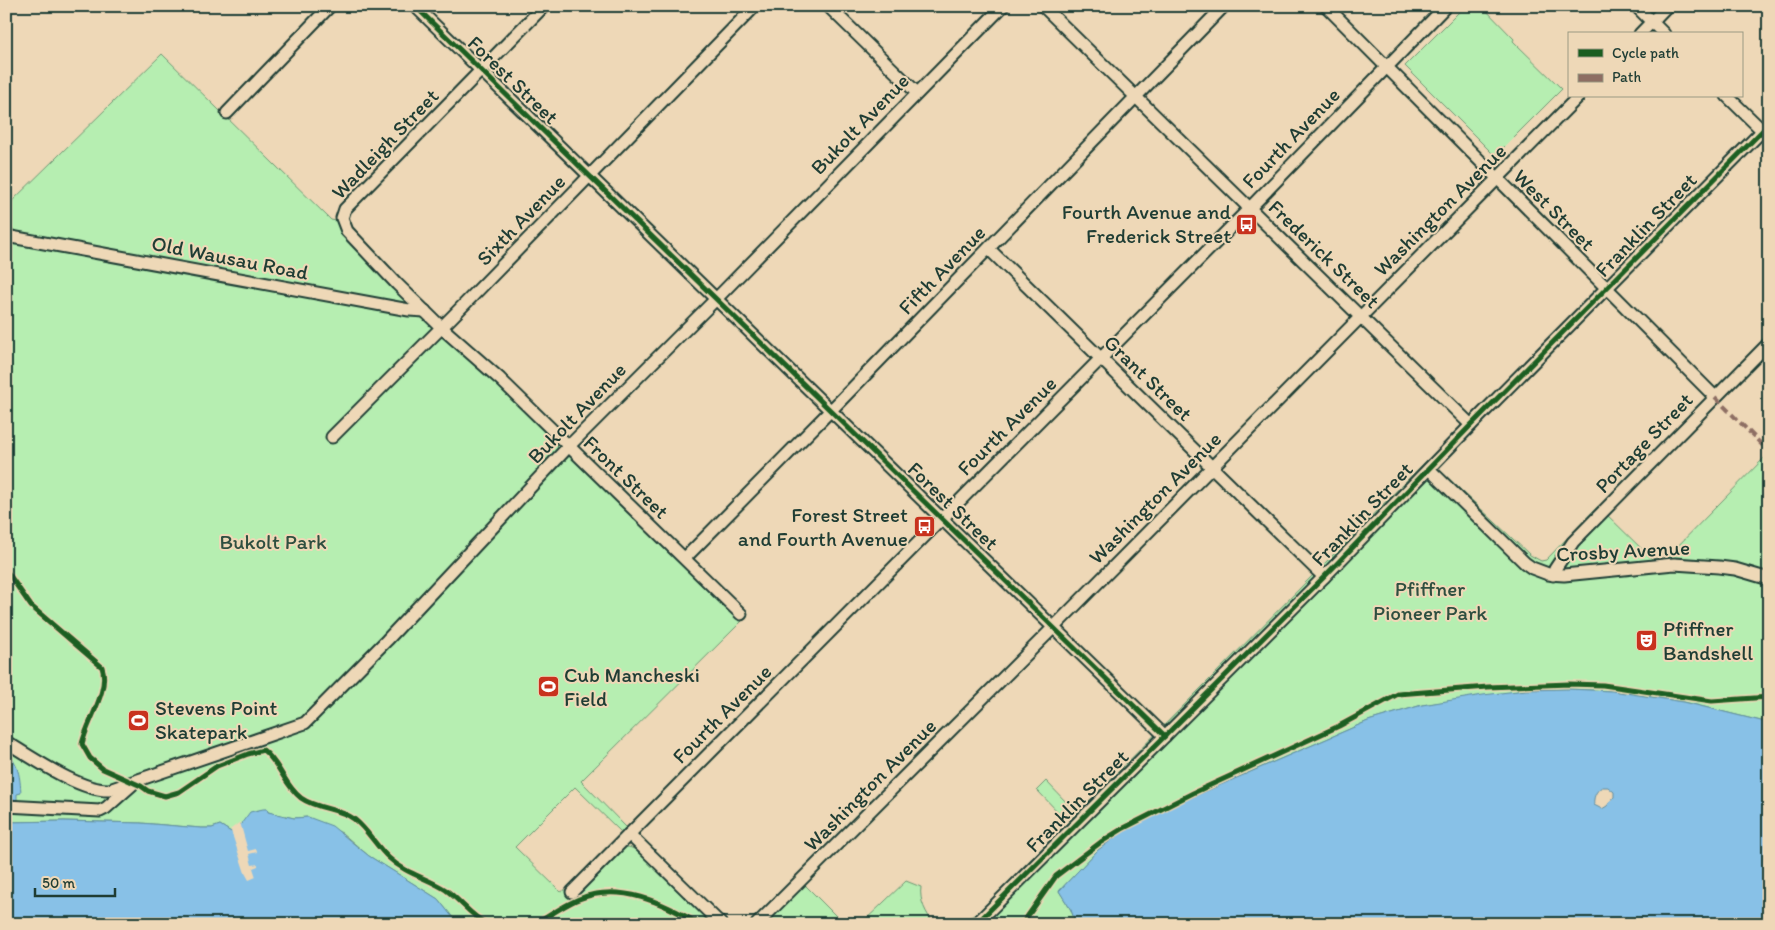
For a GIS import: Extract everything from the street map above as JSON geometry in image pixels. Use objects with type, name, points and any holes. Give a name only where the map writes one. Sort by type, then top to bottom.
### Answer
[{"type":"street","points":[[227,113],[330,6]]},
{"type":"street","name":"Forest Street","points":[[415,6],[1165,736]]},
{"type":"street","name":"Wadleigh Street","points":[[425,311],[357,242],[343,223],[342,218],[345,210],[544,6]]},
{"type":"street","name":"Sixth Avenue","points":[[332,437],[755,6]]},
{"type":"street","points":[[828,6],[917,93]]},
{"type":"street","name":"Bukolt Avenue","points":[[6,742],[89,788],[109,790],[305,723],[568,447],[1003,6]]},
{"type":"street","name":"Frederick Street","points":[[1042,6],[1362,316],[1471,425]]},
{"type":"street","name":"Fifth Avenue","points":[[685,558],[831,411],[1224,6]]},
{"type":"street","name":"West Street","points":[[1326,6],[1497,180],[1715,396]]},
{"type":"street","name":"Fourth Avenue","points":[[572,892],[1250,208],[1446,6]]},
{"type":"street","points":[[1636,6],[1662,32]]},
{"type":"street","points":[[1642,32],[1667,6]]},
{"type":"street","name":"Washington Avenue","points":[[757,924],[1054,627],[1577,98]]},
{"type":"street","points":[[1729,98],[1767,131]]},
{"type":"street","name":"Franklin Street","points":[[976,924],[1324,577],[1471,425],[1767,131]]},
{"type":"street","name":"Old Wausau Road","points":[[6,236],[409,310],[425,311]]},
{"type":"street","name":"Grant Street","points":[[989,249],[1324,577]]},
{"type":"street","points":[[425,311],[441,327]]},
{"type":"street","name":"Front Street","points":[[441,327],[500,379],[741,614]]},
{"type":"street","name":"Portage Street","points":[[1553,575],[1573,542],[1769,343]]},
{"type":"street","name":"Crosby Avenue","points":[[1429,469],[1525,563],[1542,573],[1564,576],[1674,564],[1735,569],[1769,579]]},
{"type":"street","name":"Bukolt Avenue","points":[[6,806],[100,811],[137,781]]},
{"type":"street","points":[[629,834],[721,924]]},
{"type":"green space","points":[[1465,6],[1482,6],[1514,39],[1513,41],[1562,89],[1495,156],[1405,66]]},
{"type":"green space","name":"Bukolt Park","points":[[162,54],[331,220],[336,221],[348,240],[731,614],[737,617],[744,613],[747,616],[581,781],[627,828],[622,833],[575,787],[515,847],[561,892],[566,889],[572,894],[622,849],[626,847],[632,848],[711,924],[623,924],[595,921],[583,924],[458,924],[438,899],[369,856],[342,833],[308,817],[294,818],[268,812],[267,809],[260,810],[231,832],[220,825],[212,828],[201,828],[141,823],[6,822],[6,798],[10,798],[12,757],[6,753],[6,207]]},
{"type":"green space","name":"Pfiffner Pioneer Park","points":[[1769,453],[1769,723],[1684,702],[1612,691],[1526,690],[1422,705],[1368,721],[1179,803],[1120,834],[1098,850],[1059,891],[1071,910],[1076,924],[956,924],[976,914],[990,901],[1428,459],[1530,555],[1541,561],[1546,560],[1598,506],[1652,559],[1666,558]]},
{"type":"green space","points":[[1046,781],[1068,804],[1059,813],[1037,790]]},
{"type":"green space","points":[[906,881],[921,887],[924,907],[934,924],[861,924]]},
{"type":"green space","points":[[805,885],[844,924],[766,924]]},
{"type":"water","points":[[1526,690],[1612,691],[1684,702],[1769,723],[1769,924],[1076,924],[1071,910],[1059,891],[1098,850],[1141,822],[1179,803],[1368,721],[1422,705]],"holes":[[[1602,787],[1608,787],[1614,792],[1614,797],[1602,809],[1594,805],[1594,798]]]},
{"type":"water","points":[[6,753],[14,761],[19,776],[21,793],[17,794],[17,801],[6,798]]},
{"type":"water","points":[[263,809],[294,818],[308,817],[332,826],[369,856],[438,899],[458,924],[6,924],[6,822],[141,823],[201,828],[212,828],[220,825],[231,832],[241,824],[250,812]]},
{"type":"pier","points":[[240,822],[248,851],[256,849],[257,852],[249,854],[252,865],[258,864],[258,866],[253,868],[256,877],[249,880],[230,828]]},
{"type":"marked path","points":[[1715,397],[1769,452]]},
{"type":"cycle path","points":[[415,6],[1165,736]]},
{"type":"cycle path","points":[[976,924],[1324,577],[1471,425],[1769,124]]},
{"type":"cycle path","points":[[6,570],[31,606],[102,667],[104,676],[101,695],[82,744],[90,758],[103,769],[148,791],[165,796],[179,792],[217,766],[263,750],[274,761],[290,787],[301,798],[314,805],[343,813],[354,819],[364,828],[384,853],[396,863],[446,890],[476,917],[487,924]]},
{"type":"cycle path","points":[[1022,924],[1056,876],[1101,842],[1122,829],[1193,793],[1339,726],[1398,694],[1488,687],[1569,684],[1603,685],[1712,701],[1769,697]]},
{"type":"cycle path","points":[[536,924],[562,907],[579,899],[594,894],[610,893],[626,894],[656,902],[699,924]]},
{"type":"place","name":"Fourth Avenue and Frederick Street","points":[[1247,224]]},
{"type":"place","name":"Forest Street and Fourth Avenue","points":[[924,527]]},
{"type":"place","name":"Pfiffner Bandshell","points":[[1647,641]]},
{"type":"place","name":"Cub Mancheski Field","points":[[548,687]]},
{"type":"place","name":"Stevens Point Skatepark","points":[[139,720]]}]
